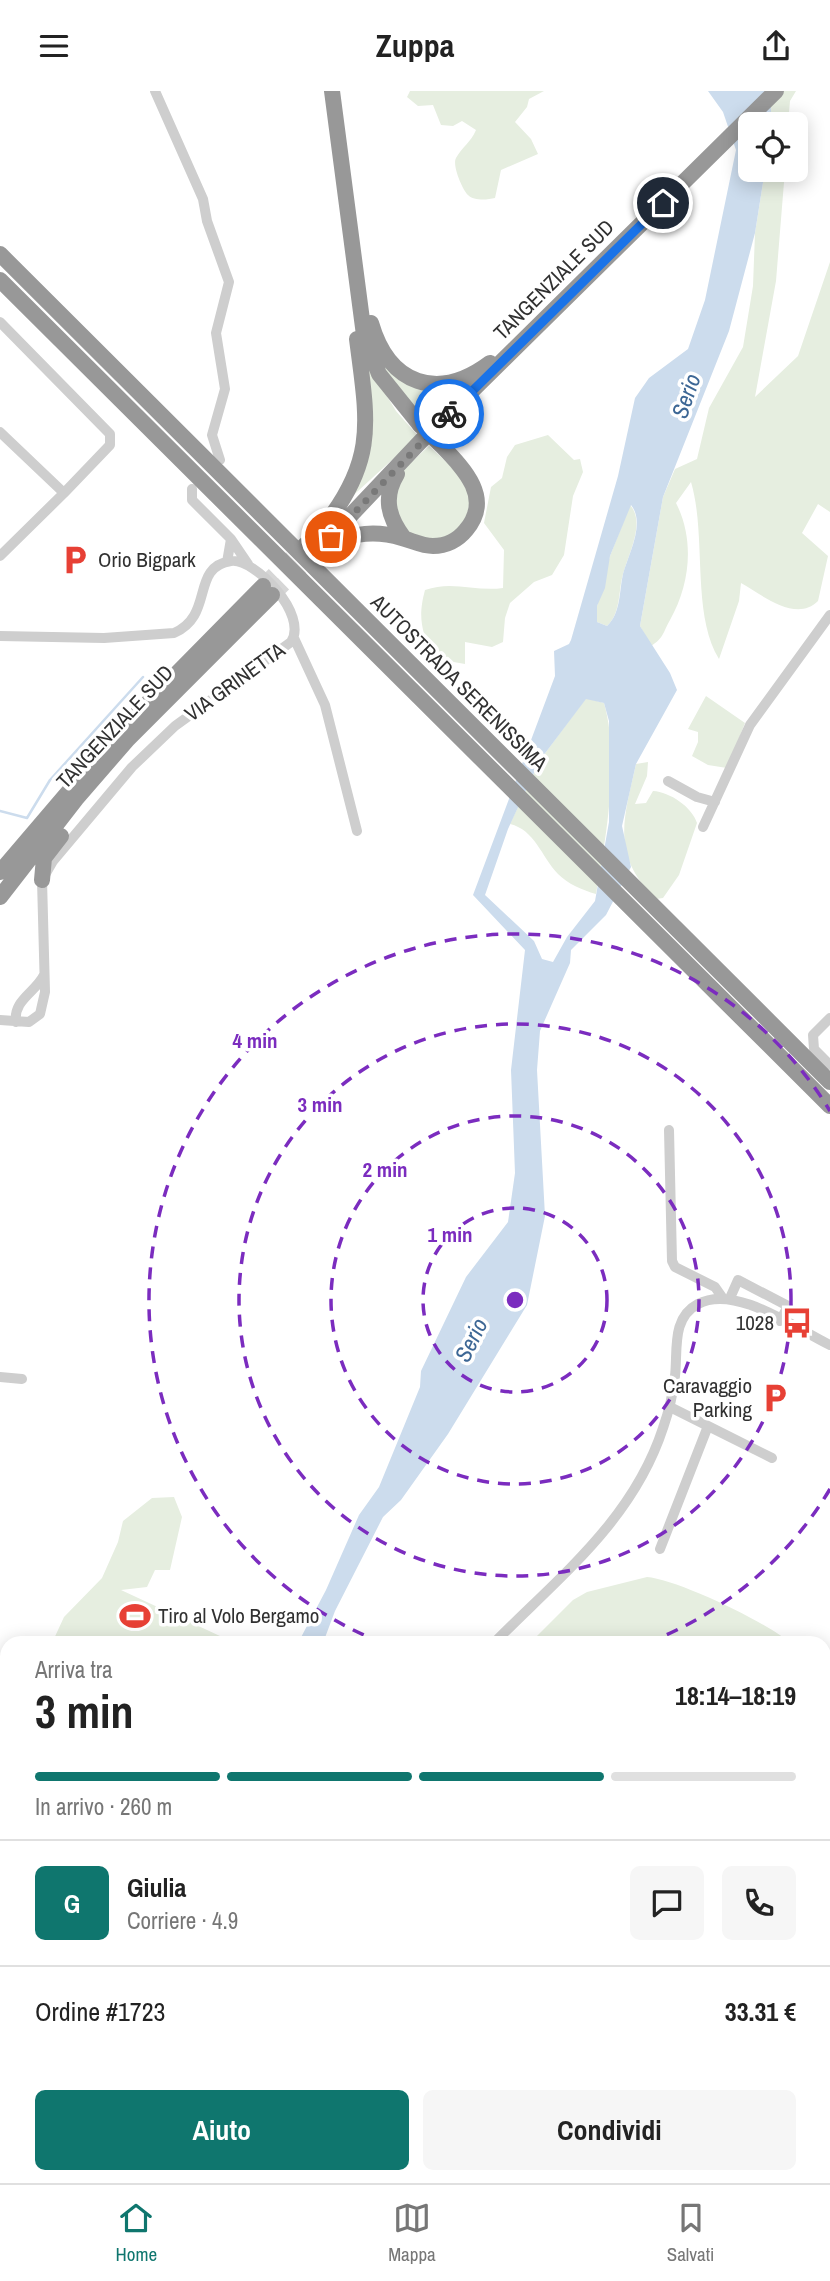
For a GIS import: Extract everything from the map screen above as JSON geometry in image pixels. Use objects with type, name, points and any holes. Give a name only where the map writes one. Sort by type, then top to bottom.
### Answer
[{"type":"highway","name":"TANGENZIALE SUD","points":[[310,549],[323,527],[551,312],[776,91]]},
{"type":"highway","points":[[310,549],[360,533],[378,532],[426,546],[444,545],[464,533],[474,518],[477,499],[470,477],[439,443],[421,433],[390,391],[371,357],[353,269],[331,95]]},
{"type":"highway","name":"AUTOSTRADA SERENISSIMA","points":[[0,254],[830,1082]]},
{"type":"highway","points":[[353,269],[364,281],[371,322],[382,352],[401,373],[428,384],[450,383],[475,373],[530,326],[551,312]]},
{"type":"highway","points":[[323,527],[351,488],[365,440],[363,382],[349,283],[353,269]]},
{"type":"highway","name":"AUTOSTRADA SERENISSIMA","points":[[0,280],[830,1106]]},
{"type":"highway","name":"TANGENZIALE SUD","points":[[310,549],[421,433]]},
{"type":"highway","points":[[404,538],[393,521],[388,494],[396,474],[421,433]]},
{"type":"highway","name":"TANGENZIALE SUD","points":[[0,872],[123,728],[267,591],[128,739],[76,799],[0,897]]},
{"type":"highway","points":[[42,880],[44,858],[66,829],[76,799]]},
{"type":"street","points":[[155,91],[203,199],[207,221],[229,282],[216,333],[225,389],[212,435],[220,460]]},
{"type":"street","points":[[0,322],[110,434],[110,445],[0,556]]},
{"type":"street","points":[[0,432],[64,493]]},
{"type":"street","name":"VIA GRINETTA","points":[[42,880],[52,860],[132,767],[175,726],[294,638],[296,623],[286,602],[248,564],[231,539],[192,500],[192,489]]},
{"type":"street","points":[[228,562],[231,539]]},
{"type":"street","points":[[0,636],[104,638],[174,633],[184,629],[198,614],[207,576],[228,562],[248,564]]},
{"type":"street","points":[[703,827],[750,725],[830,615]]},
{"type":"street","points":[[294,638],[325,705],[357,831]]},
{"type":"street","points":[[668,781],[697,797],[715,802]]},
{"type":"street","points":[[0,1020],[29,1022],[40,1014],[44,975],[42,880]]},
{"type":"street","points":[[16,1022],[19,1003],[44,975]]},
{"type":"street","points":[[830,1018],[813,1035],[814,1049],[830,1065]]},
{"type":"street","points":[[669,1130],[672,1261],[675,1267],[715,1287],[726,1298],[830,1345]]},
{"type":"street","points":[[501,1636],[607,1529],[635,1492],[652,1463],[670,1407],[677,1336],[684,1317],[695,1305],[726,1298],[738,1280],[788,1306],[780,1321]]},
{"type":"street","points":[[0,1377],[22,1379]]},
{"type":"street","points":[[670,1407],[772,1458]]},
{"type":"street","points":[[660,1549],[708,1426]]},
{"type":"shaded area","points":[[410,91],[544,91],[529,99],[527,107],[515,122],[531,139],[538,154],[501,170],[495,198],[471,197],[461,183],[455,161],[476,130],[462,121],[453,126],[441,125],[433,105],[418,106],[407,97]]},
{"type":"shaded area","points":[[771,91],[796,91],[790,101],[789,112],[771,112]]},
{"type":"shaded area","points":[[763,182],[784,182],[776,281],[755,397],[798,356],[830,262],[830,512],[818,504],[802,533],[828,556],[818,601],[809,607],[800,609],[779,605],[741,583],[739,601],[719,659],[705,620],[696,503],[691,482],[676,503],[682,517],[688,547],[682,592],[663,635],[651,646],[640,626],[663,497],[675,469],[697,459],[709,408],[743,347],[753,286],[755,233]]},
{"type":"shaded area","points":[[365,360],[396,411],[418,436],[346,502],[357,487]]},
{"type":"shaded area","points":[[379,362],[408,381],[476,379],[431,423],[407,400]]},
{"type":"shaded area","points":[[548,435],[574,460],[580,459],[583,472],[573,496],[564,555],[552,575],[534,582],[510,603],[505,618],[503,642],[492,647],[465,642],[465,664],[431,658],[421,617],[425,590],[445,586],[503,588],[504,550],[484,523],[491,487],[502,478],[507,457],[515,445]]},
{"type":"shaded area","points":[[429,446],[455,470],[471,494],[466,522],[446,539],[426,541],[401,528],[392,490],[403,470]]},
{"type":"shaded area","points":[[630,505],[636,520],[636,529],[623,574],[617,609],[607,626],[597,622],[597,606],[610,556]]},
{"type":"shaded area","points":[[706,696],[745,723],[727,768],[708,765],[692,756],[698,742],[698,732],[688,729]]},
{"type":"shaded area","points":[[586,698],[604,703],[611,749],[610,799],[596,894],[562,878],[532,838],[519,827],[510,824],[540,760]]},
{"type":"shaded area","points":[[648,762],[647,776],[635,804],[646,803],[653,791],[660,792],[685,806],[697,823],[679,875],[663,898],[656,899],[641,883],[632,867],[624,835],[636,764]]},
{"type":"shaded area","points":[[174,1497],[182,1517],[170,1570],[155,1570],[147,1587],[121,1590],[220,1636],[55,1636],[64,1617],[102,1578],[118,1542],[123,1521],[152,1498]]},
{"type":"shaded area","points":[[647,1577],[661,1580],[722,1603],[780,1636],[537,1636],[573,1600],[587,1592]]},
{"type":"water","name":"Serio","points":[[708,91],[771,91],[771,112],[738,112],[738,182],[763,182],[755,233],[729,331],[663,497],[640,626],[670,673],[677,690],[636,764],[622,826],[631,867],[606,915],[571,950],[570,963],[540,1031],[537,1070],[545,1216],[527,1305],[448,1434],[401,1500],[383,1517],[335,1611],[326,1636],[302,1636],[326,1590],[359,1515],[379,1487],[420,1387],[421,1371],[466,1277],[508,1222],[515,1173],[511,1070],[525,950],[473,895],[555,676],[554,651],[569,644],[571,640],[618,476],[635,398],[649,378],[688,349],[705,300],[736,150],[723,112]],"holes":[[[631,505],[637,521],[617,609],[607,626],[597,622],[597,606],[605,588],[610,556]],[[586,699],[604,703],[609,721],[609,822],[595,901],[567,937],[553,962],[542,959],[534,941],[485,895],[508,829],[540,760]]]},
{"type":"waterway","points":[[0,811],[27,818],[50,780],[143,677]]},
{"type":"tunnel","points":[[263,586],[305,545]]},
{"type":"tunnel","points":[[272,595],[303,565]]},
{"type":"way so far","points":[[331,537],[449,414]]},
{"type":"place","name":"Orio Bigpark","points":[[75,560]]},
{"type":"place","name":"1028","points":[[797,1323]]},
{"type":"place","name":"Caravaggio Parking","points":[[775,1398]]},
{"type":"place","name":"Tiro al Volo Bergamo","points":[[135,1616]]},
{"type":"route","points":[[449,414],[663,203]]}]
